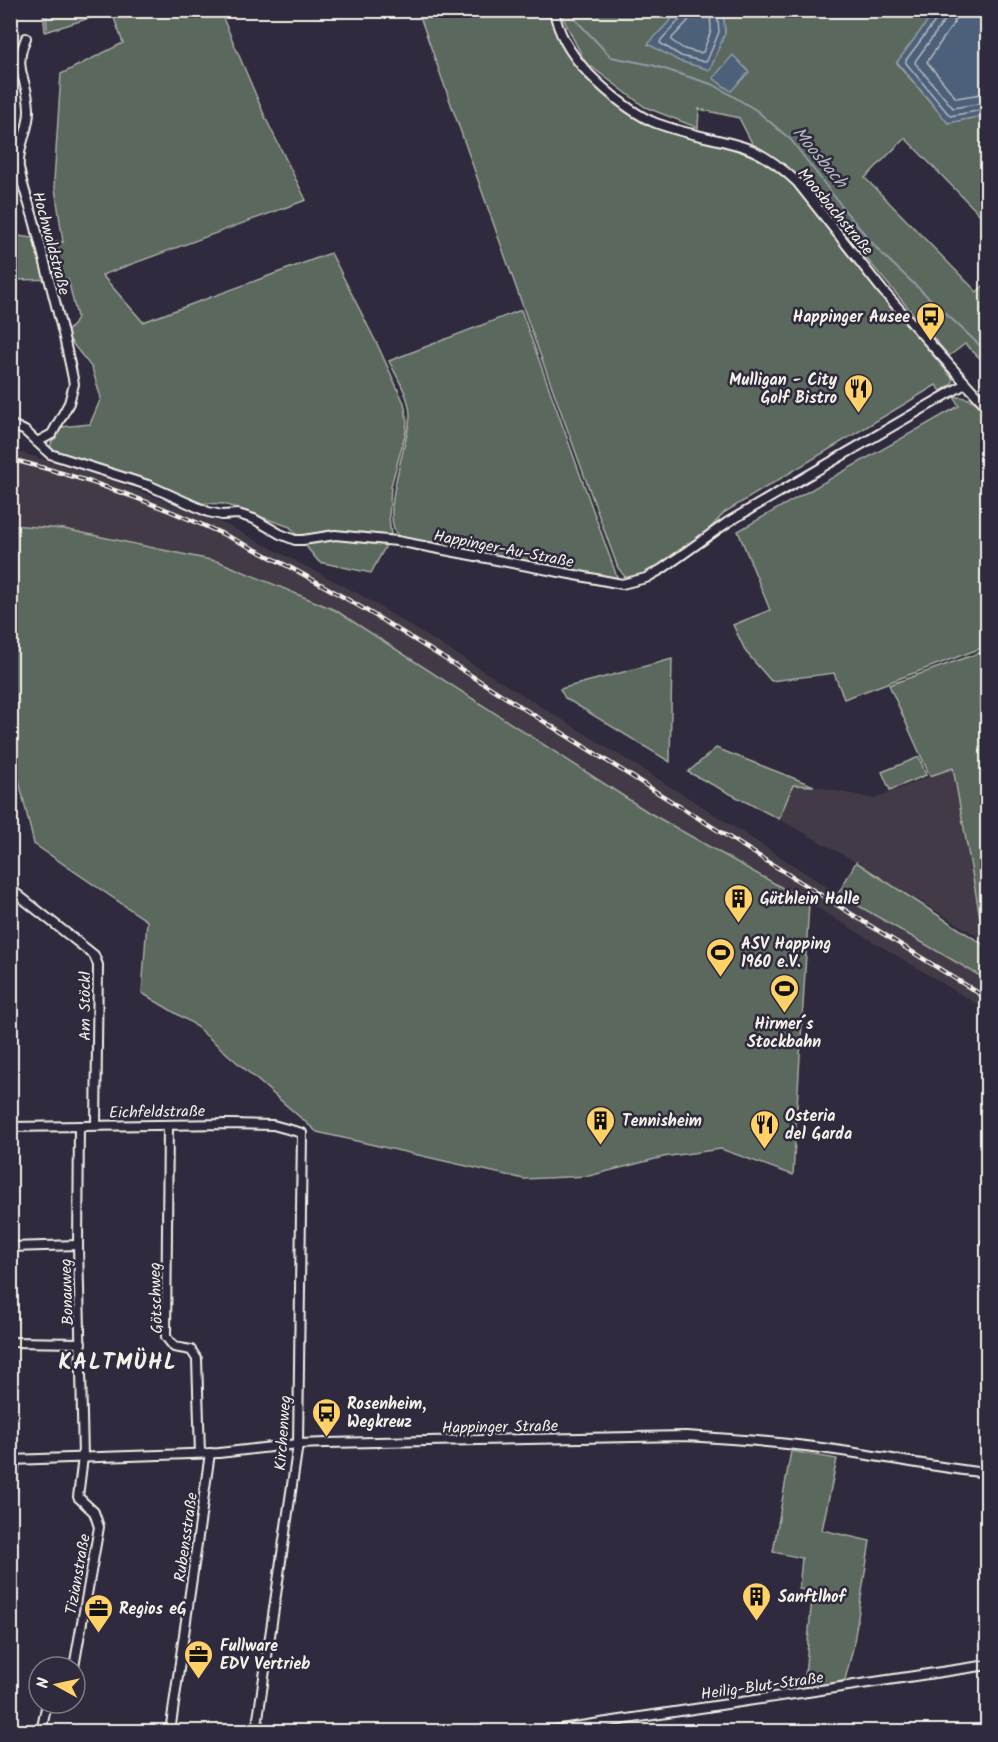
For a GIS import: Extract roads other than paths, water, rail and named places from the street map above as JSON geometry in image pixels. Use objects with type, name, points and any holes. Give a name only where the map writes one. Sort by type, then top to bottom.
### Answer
[{"type":"street","name":"Moosbachstraße","points":[[554,10],[565,43],[575,57],[599,84],[633,111],[666,127],[745,148],[784,170],[797,182],[883,291],[987,408]]},
{"type":"street","name":"Hochwaldstraße","points":[[26,38],[20,52],[19,66],[27,95],[29,119],[20,150],[19,164],[74,384],[69,403],[52,434],[37,442]]},
{"type":"street","name":"Happinger-Au-Straße","points":[[10,424],[26,432],[50,454],[147,485],[208,512],[222,515],[238,514],[254,519],[295,540],[335,535],[397,541],[622,584],[646,578],[662,569],[728,522],[965,384]]},
{"type":"street","points":[[10,879],[13,891],[10,939]]},
{"type":"street","name":"Am Stöckl","points":[[13,891],[94,955],[98,965],[96,1125]]},
{"type":"street","points":[[10,1111],[11,1127]]},
{"type":"street","name":"Götschweg","points":[[168,1125],[166,1337],[174,1347],[191,1350],[197,1359],[201,1454]]},
{"type":"street","name":"Eichfeldstraße","points":[[11,1127],[273,1125],[302,1133]]},
{"type":"street","name":"Bonauweg","points":[[80,1126],[78,1245],[83,1457]]},
{"type":"street","name":"Kirchenweg","points":[[256,1731],[298,1444],[302,1133]]},
{"type":"street","points":[[10,1246],[78,1245]]},
{"type":"street","points":[[10,1342],[81,1343]]},
{"type":"street","name":"Happinger Straße","points":[[13,1460],[201,1454],[298,1444],[686,1436],[841,1451],[987,1473]]},
{"type":"street","name":"Rubensstraße","points":[[170,1731],[210,1453]]},
{"type":"street","name":"Tizianstraße","points":[[76,1655],[99,1527],[94,1512],[78,1497],[83,1457]]},
{"type":"street","points":[[10,1498],[13,1460]]},
{"type":"street","name":"Heilig-Blut-Straße","points":[[540,1731],[987,1665]]},
{"type":"street","points":[[41,1731],[44,1715]]},
{"type":"street","points":[[10,1729],[22,1731]]},
{"type":"water","points":[[680,10],[723,11],[725,33],[710,70],[679,61],[648,44]]},
{"type":"water","points":[[936,10],[987,11],[987,115],[948,123],[897,62]]},
{"type":"water","points":[[733,55],[749,72],[731,91],[713,78]]},
{"type":"waterway","points":[[46,10],[47,28]]},
{"type":"waterway","name":"Moosbach","points":[[575,10],[575,19],[611,57],[652,65],[714,85],[756,110],[791,140],[850,217],[881,253],[988,353]]},
{"type":"railway","points":[[10,459],[71,476],[161,507],[287,566],[401,631],[988,999]]},
{"type":"place","name":"Happinger Ausee","points":[[931,342]]},
{"type":"place","name":"Mulligan - City Golf Bistro","points":[[858,414]]},
{"type":"place","name":"Güthlein Halle","points":[[739,924]]},
{"type":"place","name":"ASV Happing 1960 e.V.","points":[[720,978]]},
{"type":"place","name":"Hirmer´s Stockbahn","points":[[784,1014]]},
{"type":"place","name":"Tennisheim","points":[[601,1146]]},
{"type":"place","name":"Osteria del Garda","points":[[764,1150]]},
{"type":"place","name":"Rosenheim, Wegkreuz","points":[[326,1438]]},
{"type":"place","name":"Sanftlhof","points":[[757,1622]]},
{"type":"place","name":"Regios eG","points":[[98,1634]]},
{"type":"place","name":"Fullware EDV Vertrieb","points":[[199,1680]]},
{"type":"district","name":"KALTMÜHL","points":[[118,1361]]}]
